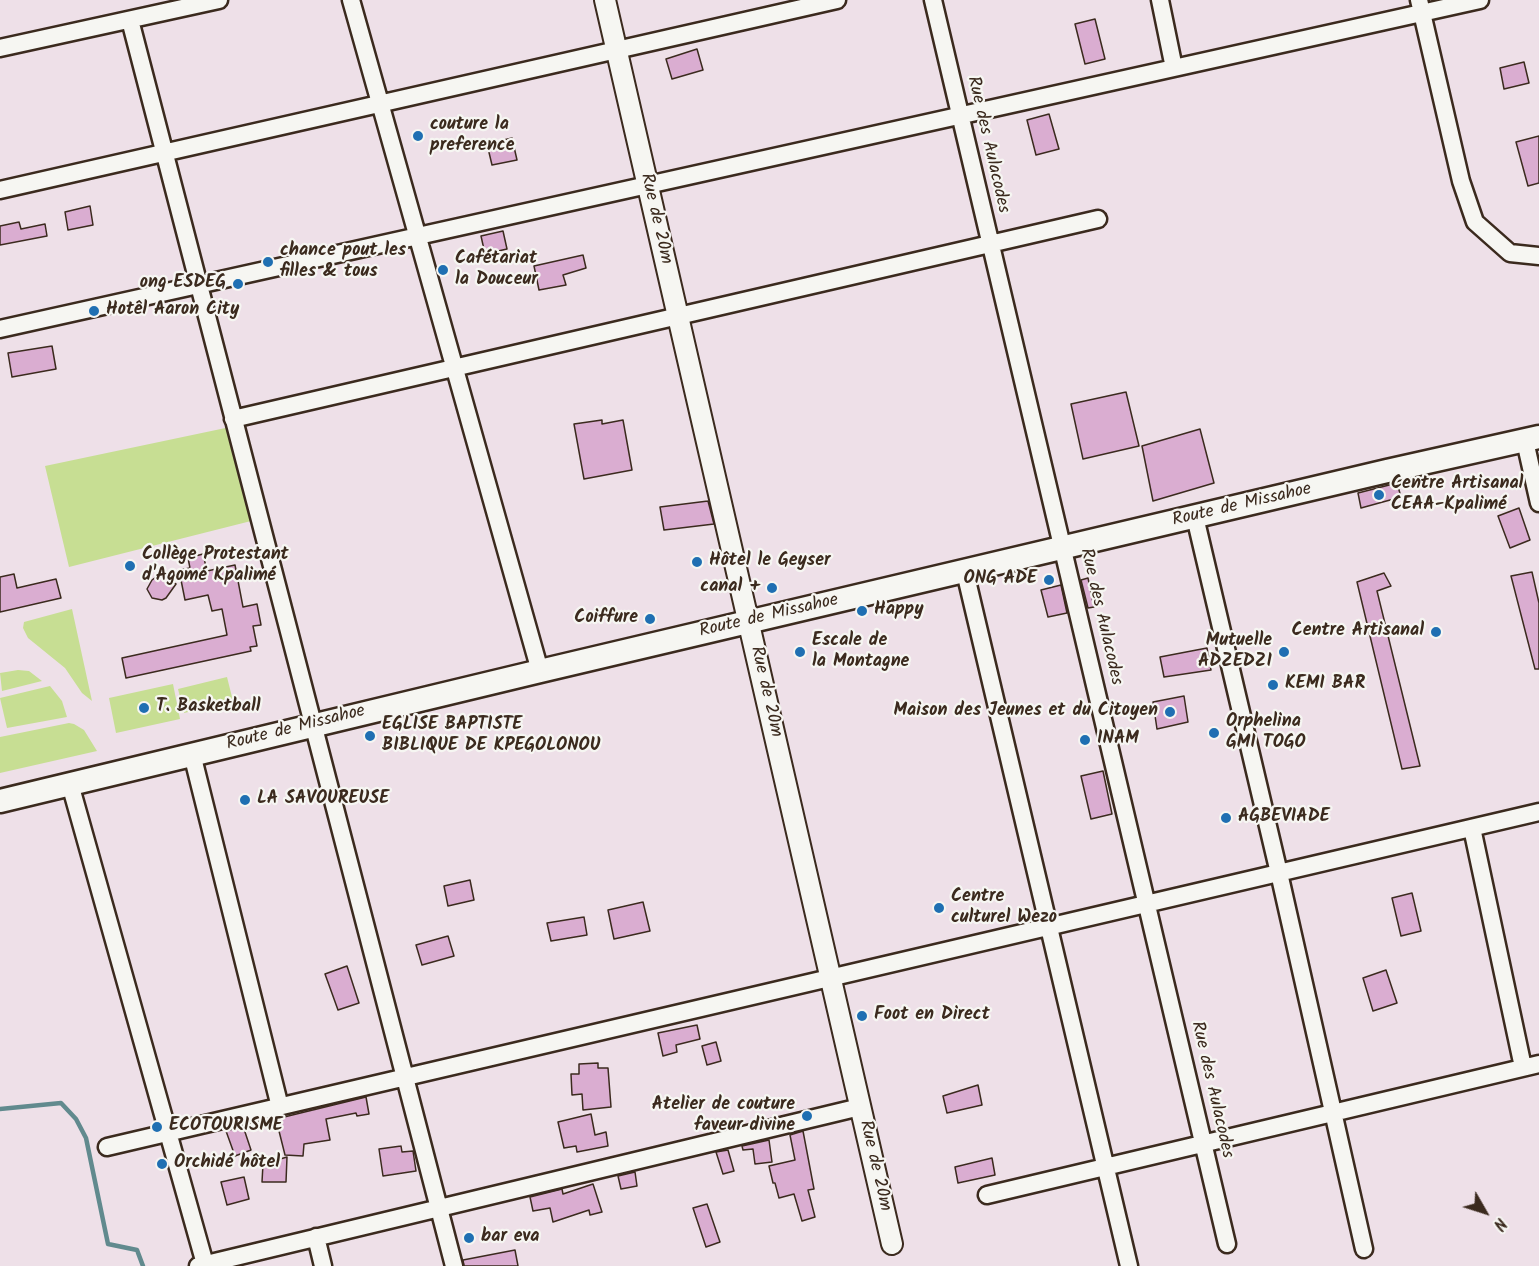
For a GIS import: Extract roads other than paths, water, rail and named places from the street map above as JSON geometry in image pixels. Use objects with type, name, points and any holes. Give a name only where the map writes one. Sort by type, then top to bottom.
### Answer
[{"type":"main road","name":"Route de Missahoe","points":[[0,801],[540,670],[1532,439]]},
{"type":"street","points":[[0,48],[219,0]]},
{"type":"street","points":[[351,0],[540,670]]},
{"type":"street","name":"Rue de 20m","points":[[604,0],[892,1244]]},
{"type":"street","points":[[0,190],[837,0]]},
{"type":"street","name":"Rue des Aulacodes","points":[[933,0],[1227,1244]]},
{"type":"street","points":[[1160,0],[1174,68]]},
{"type":"street","points":[[0,329],[1174,68],[1420,6],[1480,0]]},
{"type":"street","points":[[1420,6],[1461,181],[1475,222],[1510,253],[1539,256]]},
{"type":"street","points":[[130,20],[453,1266]]},
{"type":"street","points":[[234,419],[1098,219]]},
{"type":"street","points":[[1532,439],[1539,503]]},
{"type":"street","points":[[1195,518],[1280,873],[1364,1249]]},
{"type":"street","points":[[965,572],[1129,1266]]},
{"type":"street","points":[[192,754],[280,1107]]},
{"type":"street","points":[[70,784],[168,1133],[201,1265],[860,1107]]},
{"type":"street","points":[[107,1147],[1539,812]]},
{"type":"street","points":[[987,1195],[1531,1065],[1472,828]]},
{"type":"street","points":[[316,1237],[323,1266]]},
{"type":"waterway","points":[[0,1109],[61,1103],[76,1119],[86,1138],[108,1244],[137,1250],[143,1266]]},
{"type":"place","name":"couture la preference","points":[[418,136]]},
{"type":"place","name":"chance pout les filles & tous","points":[[268,262]]},
{"type":"place","name":"Cafétariat la Douceur","points":[[443,270]]},
{"type":"place","name":"ong ESDEG","points":[[238,284]]},
{"type":"place","name":"Hotêl Aaron City","points":[[94,311]]},
{"type":"place","name":"Centre Artisanal CEAA-Kpalimé","points":[[1379,495]]},
{"type":"place","name":"Hôtel le Geyser","points":[[697,562]]},
{"type":"place","name":"Collège Protestant d'Agomé Kpalimé","points":[[130,566]]},
{"type":"place","name":"ONG ADE","points":[[1049,580]]},
{"type":"place","name":"canal +","points":[[772,588]]},
{"type":"place","name":"Happy","points":[[862,611]]},
{"type":"place","name":"Coiffure","points":[[650,619]]},
{"type":"place","name":"Centre Artisanal","points":[[1436,632]]},
{"type":"place","name":"Escale de la Montagne","points":[[800,652]]},
{"type":"place","name":"Mutuelle ADZEDZI","points":[[1284,652]]},
{"type":"place","name":"KEMI BAR","points":[[1273,685]]},
{"type":"place","name":"T. Basketball","points":[[144,708]]},
{"type":"place","name":"Maison des Jeunes et du Citoyen","points":[[1170,712]]},
{"type":"place","name":"Orphelina GMI TOGO","points":[[1214,733]]},
{"type":"place","name":"EGLISE BAPTISTE BIBLIQUE DE KPEGOLONOU","points":[[370,736]]},
{"type":"place","name":"INAM","points":[[1085,740]]},
{"type":"place","name":"LA SAVOUREUSE","points":[[245,800]]},
{"type":"place","name":"AGBEVIADE","points":[[1226,818]]},
{"type":"place","name":"Centre culturel Wezo","points":[[939,908]]},
{"type":"place","name":"Foot en Direct","points":[[862,1016]]},
{"type":"place","name":"Atelier de couture faveur divine","points":[[807,1116]]},
{"type":"place","name":"ECOTOURISME","points":[[157,1127]]},
{"type":"place","name":"Orchidé hôtel","points":[[162,1164]]},
{"type":"place","name":"bar eva","points":[[469,1238]]}]
